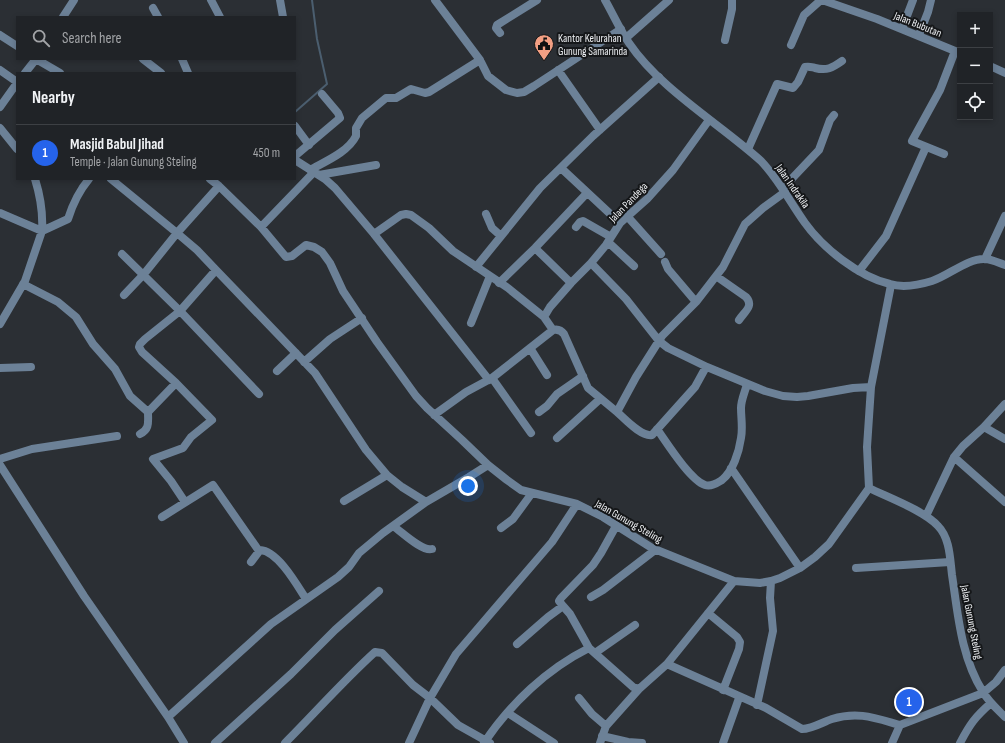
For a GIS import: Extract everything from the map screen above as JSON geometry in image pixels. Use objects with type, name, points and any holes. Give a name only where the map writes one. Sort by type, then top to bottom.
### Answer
[{"type":"street","points":[[64,16],[74,0]]},
{"type":"street","points":[[211,0],[219,16]]},
{"type":"street","points":[[280,0],[283,16]]},
{"type":"street","points":[[435,0],[480,60],[488,76],[506,90],[517,93],[524,92],[534,86],[621,29]]},
{"type":"street","points":[[500,33],[496,28],[497,25],[537,0]]},
{"type":"street","name":"Jalan Indrakila","points":[[605,0],[626,38],[641,58],[659,77],[709,120],[748,149],[772,172],[805,223],[816,236],[844,261],[859,271],[891,285],[912,285],[922,284],[945,275],[973,261],[985,259]]},
{"type":"street","points":[[626,38],[669,0]]},
{"type":"street","points":[[725,40],[732,9],[732,0]]},
{"type":"street","points":[[791,45],[804,15],[822,0]]},
{"type":"street","name":"Jalan Bubutan","points":[[822,0],[842,3],[957,52]]},
{"type":"street","points":[[902,29],[913,0]]},
{"type":"street","points":[[919,35],[931,0]]},
{"type":"street","points":[[153,8],[157,16]]},
{"type":"street","points":[[0,35],[16,45]]},
{"type":"street","points":[[944,154],[912,141],[924,116],[940,90],[957,54]]},
{"type":"street","points":[[26,72],[35,60]]},
{"type":"street","points":[[38,60],[58,72]]},
{"type":"street","points":[[144,60],[160,72]]},
{"type":"street","points":[[182,60],[188,72]]},
{"type":"street","points":[[211,180],[261,228],[314,172],[350,144],[356,136],[357,124],[386,98],[396,98],[411,89],[425,93],[428,92],[480,60]]},
{"type":"street","points":[[748,149],[778,84],[792,88],[798,82],[806,67],[810,66],[824,70],[833,68],[842,61]]},
{"type":"street","points":[[993,67],[1005,73]]},
{"type":"street","points":[[0,70],[16,81]]},
{"type":"street","points":[[558,70],[600,130]]},
{"type":"street","points":[[476,267],[540,188],[600,130],[659,77]]},
{"type":"street","points":[[0,106],[16,83]]},
{"type":"street","points":[[296,155],[340,118],[338,113],[322,94]]},
{"type":"street","points":[[617,412],[636,377],[662,336],[696,302],[723,267],[745,224],[784,190],[819,150],[830,120],[834,116]]},
{"type":"street","name":"Jalan Pandega","points":[[544,317],[550,307],[610,240],[620,223],[647,199],[673,170],[709,120]]},
{"type":"street","points":[[296,127],[309,145]]},
{"type":"street","points":[[0,128],[16,147]]},
{"type":"street","points":[[859,271],[886,236],[926,147]]},
{"type":"street","points":[[296,161],[335,188],[491,379],[532,433]]},
{"type":"street","points":[[314,172],[376,165]]},
{"type":"street","points":[[561,168],[620,223]]},
{"type":"street","points":[[0,324],[23,284],[42,232],[38,187],[35,180]]},
{"type":"street","points":[[42,232],[68,219],[72,204],[81,188],[88,180]]},
{"type":"street","points":[[112,180],[177,233],[216,270],[315,373],[366,450],[387,475],[402,487],[426,502]]},
{"type":"street","points":[[124,295],[144,274],[177,233],[219,186]]},
{"type":"street","points":[[499,283],[536,248],[588,193]]},
{"type":"street","points":[[0,213],[42,232]]},
{"type":"street","points":[[486,214],[492,228],[501,236]]},
{"type":"street","points":[[374,234],[401,215],[411,215],[429,228],[453,251],[490,276],[544,317],[553,330]]},
{"type":"street","points":[[627,216],[661,254]]},
{"type":"street","points":[[1005,216],[985,259],[1005,266]]},
{"type":"street","points":[[576,227],[583,221],[610,240],[634,266]]},
{"type":"street","name":"Jalan Gunung Steling","points":[[261,228],[286,257],[292,256],[306,245],[321,250],[330,263],[343,291],[416,396],[434,415],[488,464],[521,490],[532,494],[577,504],[603,517],[655,550],[734,582],[760,583],[780,578],[800,568],[815,557],[829,544],[869,488],[926,516],[938,526],[944,534],[963,643],[970,669],[983,693],[1005,717]]},
{"type":"street","points":[[536,248],[571,283]]},
{"type":"street","points":[[122,254],[144,274],[259,394]]},
{"type":"street","points":[[665,262],[668,269],[696,302]]},
{"type":"street","points":[[591,263],[626,299],[659,342],[706,366],[747,384],[783,396],[797,397],[853,388],[871,387]]},
{"type":"street","points":[[185,502],[153,459],[183,448],[191,437],[212,420],[176,383],[142,352],[139,347],[145,339],[180,311],[216,270]]},
{"type":"street","points":[[471,323],[490,276]]},
{"type":"street","points":[[716,276],[746,296],[749,300],[749,307],[739,320]]},
{"type":"street","points":[[23,284],[58,302],[76,317],[93,344],[116,370],[130,396],[148,412]]},
{"type":"street","points":[[869,488],[867,448],[871,387],[891,285]]},
{"type":"street","points":[[304,362],[330,339],[362,318]]},
{"type":"street","points":[[434,415],[466,392],[491,379],[556,329],[560,330],[564,334],[588,388],[646,435],[652,435],[695,387],[706,366]]},
{"type":"street","points":[[530,348],[548,375]]},
{"type":"street","points":[[277,371],[296,353]]},
{"type":"street","points":[[0,368],[31,367]]},
{"type":"street","points":[[539,412],[547,406],[557,394],[583,376]]},
{"type":"street","points":[[140,434],[148,427],[148,412],[176,383]]},
{"type":"street","points":[[657,429],[690,474],[706,485],[715,484],[726,476],[731,468],[741,440],[741,406],[747,384]]},
{"type":"street","points":[[557,438],[600,398]]},
{"type":"street","points":[[926,516],[954,458],[963,446],[984,427],[1005,404]]},
{"type":"street","points":[[984,427],[1005,439]]},
{"type":"street","points":[[0,459],[32,449],[117,436]]},
{"type":"street","points":[[954,458],[1005,502]]},
{"type":"street","points":[[168,717],[271,624],[338,577],[349,567],[359,553],[426,502],[488,464]]},
{"type":"street","points":[[0,465],[84,596],[168,717],[184,743]]},
{"type":"street","points":[[731,468],[800,568]]},
{"type":"street","points":[[344,501],[387,475]]},
{"type":"street","points":[[162,517],[213,484],[259,551]]},
{"type":"street","points":[[502,528],[513,519],[532,494]]},
{"type":"street","points":[[409,743],[430,698],[456,654],[552,542],[577,504]]},
{"type":"street","points":[[394,526],[422,547],[429,550],[432,549]]},
{"type":"street","points":[[616,526],[593,565],[559,601],[570,614],[592,651],[639,690]]},
{"type":"street","points":[[590,597],[608,586],[655,550]]},
{"type":"street","points":[[251,562],[259,551]]},
{"type":"street","points":[[259,551],[266,551],[272,554],[283,566],[306,599]]},
{"type":"street","points":[[856,568],[950,562]]},
{"type":"street","points":[[757,705],[772,631],[770,598],[771,581]]},
{"type":"street","points":[[642,743],[601,739],[606,726],[639,690],[667,664],[734,582]]},
{"type":"street","points":[[215,743],[291,674],[335,630],[379,591]]},
{"type":"street","points":[[517,644],[548,617],[564,606]]},
{"type":"street","points":[[708,613],[737,637],[740,642],[739,649],[724,690]]},
{"type":"street","points":[[285,743],[340,685],[375,652],[382,652],[413,685],[430,698],[458,725],[487,742],[508,713],[523,696],[548,673],[571,657],[592,651],[635,625]]},
{"type":"street","points":[[667,664],[757,705],[802,729],[809,728],[834,718],[853,714],[869,716],[900,725],[983,693],[996,682],[1005,670]]},
{"type":"street","points":[[579,698],[592,714],[606,726]]},
{"type":"street","points":[[723,743],[740,698]]},
{"type":"street","points":[[960,743],[968,728],[977,716],[992,703]]},
{"type":"street","points":[[508,713],[554,743]]},
{"type":"street","points":[[892,743],[900,725]]},
{"type":"waterway","points":[[296,111],[327,84],[317,39],[312,0]]},
{"type":"place","name":"Kantor Kelurahan Gunung Samarinda","points":[[544,61]]},
{"type":"place","name":"Masjid Babul Jihad","points":[[909,702]]}]
